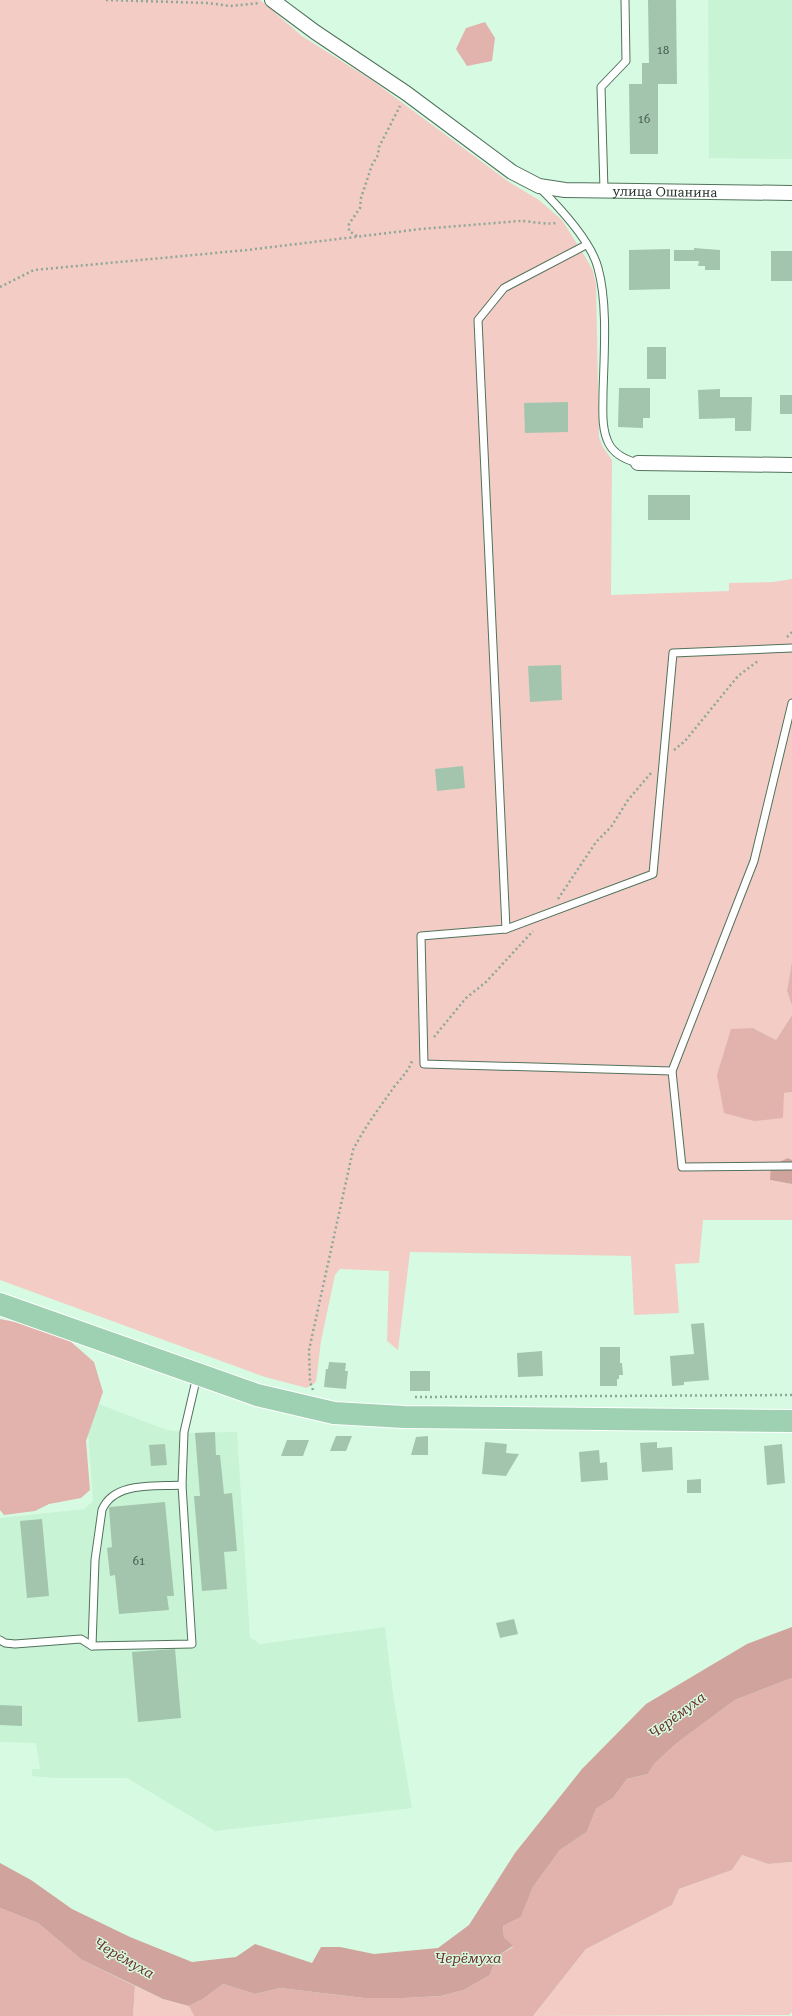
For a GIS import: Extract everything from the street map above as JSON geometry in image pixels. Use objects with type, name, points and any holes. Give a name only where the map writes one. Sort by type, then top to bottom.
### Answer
[{"type":"main road","points":[[0,1304],[257,1395],[316,1410],[352,1415],[792,1421]]},
{"type":"street","name":"улица Ошанина","points":[[273,1],[406,93],[512,172],[539,186],[554,190],[792,193]]},
{"type":"street","points":[[638,463],[792,465]]},
{"type":"lane","points":[[604,190],[601,87],[626,60],[626,0]]},
{"type":"lane","points":[[539,186],[566,215],[596,260],[601,281],[604,334],[603,415],[606,436],[609,444],[621,457],[638,463]]},
{"type":"lane","points":[[506,929],[478,320],[504,288],[586,245]]},
{"type":"lane","points":[[672,1071],[424,1064],[421,936],[506,929],[653,874],[672,653],[792,648]]},
{"type":"lane","points":[[792,703],[754,861],[672,1071],[682,1167],[792,1166]]},
{"type":"lane","points":[[0,1640],[5,1643],[15,1644],[81,1639],[92,1646],[192,1644],[182,1485],[184,1432],[197,1374]]},
{"type":"lane","points":[[92,1646],[94,1560],[101,1517],[105,1503],[117,1492],[182,1485]]},
{"type":"path","points":[[106,0],[208,3],[230,6],[273,1]]},
{"type":"path","points":[[358,236],[349,231],[349,224],[360,208],[372,165],[378,155],[379,147],[406,93]]},
{"type":"path","points":[[0,287],[34,270],[247,250],[358,236],[465,225],[534,221],[547,224],[556,223],[566,215]]},
{"type":"path","points":[[784,641],[792,632]]},
{"type":"path","points":[[668,754],[685,741],[738,676],[759,660]]},
{"type":"path","points":[[554,904],[596,842],[611,827],[628,800],[652,771]]},
{"type":"path","points":[[432,1038],[466,998],[486,982],[537,926]]},
{"type":"path","points":[[314,1392],[310,1382],[309,1350],[353,1150],[372,1118],[395,1086],[409,1070],[413,1059]]},
{"type":"path","points":[[408,1397],[792,1395]]},
{"type":"shaded area","points":[[0,0],[260,0],[302,36],[373,81],[509,182],[539,200],[562,220],[593,271],[596,284],[599,437],[603,447],[612,460],[611,595],[729,591],[729,583],[773,582],[792,579],[792,961],[787,991],[792,1006],[792,1015],[776,1040],[753,1028],[784,1093],[792,1092],[792,1160],[788,1158],[770,1180],[792,1184],[792,1220],[703,1220],[699,1263],[675,1264],[679,1313],[634,1315],[631,1256],[410,1252],[398,1350],[387,1341],[389,1271],[340,1269],[335,1275],[321,1341],[316,1382],[307,1388],[265,1377],[0,1280]]},
{"type":"shaded area","points":[[708,0],[792,0],[792,159],[709,158]]},
{"type":"shaded area","points":[[485,22],[495,38],[492,61],[467,66],[456,49],[466,28]]},
{"type":"shaded area","points":[[792,961],[792,1006],[787,991]]},
{"type":"shaded area","points":[[792,1015],[792,1092],[784,1093],[783,1118],[754,1121],[724,1113],[717,1075],[731,1029],[753,1028],[776,1040]]},
{"type":"shaded area","points":[[0,1319],[31,1325],[70,1341],[94,1362],[103,1392],[86,1441],[90,1490],[81,1498],[49,1504],[35,1511],[4,1515],[0,1510]]},
{"type":"shaded area","points":[[96,1403],[167,1430],[192,1433],[237,1432],[250,1637],[260,1644],[385,1627],[393,1694],[412,1808],[215,1831],[127,1778],[54,1778],[32,1776],[32,1769],[40,1769],[36,1743],[0,1742],[0,1518],[84,1509],[93,1501],[86,1404]]},
{"type":"shaded area","points":[[792,1678],[792,1862],[768,1864],[742,1855],[732,1870],[679,1889],[672,1905],[586,1949],[533,2016],[194,2016],[189,2006],[203,1999],[223,1984],[255,1994],[280,1988],[364,1998],[441,1996],[464,1990],[490,1975],[496,1957],[513,1947],[504,1937],[503,1926],[521,1917],[533,1887],[560,1850],[587,1832],[596,1809],[613,1798],[627,1779],[648,1774],[654,1764],[677,1743],[735,1700]]},
{"type":"shaded area","points":[[742,1855],[768,1864],[792,1862],[792,2012],[789,2015],[533,2016],[586,1949],[672,1905],[679,1889],[732,1870]]},
{"type":"shaded area","points":[[0,1908],[38,1923],[82,1960],[135,1986],[133,2016],[0,2016]]},
{"type":"shaded area","points":[[135,1986],[163,1999],[189,2006],[194,2016],[133,2016]]},
{"type":"water","points":[[788,1158],[792,1160],[792,1184],[770,1180],[771,1166]]},
{"type":"water","name":"Черёмуха","points":[[792,1627],[792,1678],[735,1700],[677,1743],[654,1764],[648,1774],[627,1779],[613,1798],[596,1809],[587,1832],[560,1850],[533,1887],[521,1917],[503,1926],[504,1937],[513,1946],[496,1957],[490,1975],[464,1990],[441,1996],[364,1998],[280,1988],[255,1994],[223,1984],[203,1999],[189,2006],[163,1999],[82,1960],[38,1923],[0,1908],[0,1863],[31,1880],[72,1909],[130,1937],[192,1962],[236,1957],[255,1944],[312,1963],[321,1947],[340,1947],[374,1954],[438,1948],[469,1925],[515,1853],[582,1769],[646,1704],[747,1644]]},
{"type":"building","points":[[648,0],[676,0],[677,84],[658,84],[658,154],[630,154],[629,84],[642,84],[642,63],[649,63]]},
{"type":"building","points":[[694,248],[720,250],[720,270],[705,270],[705,266],[698,266],[699,261],[674,261],[674,250],[694,250]]},
{"type":"building","points":[[670,249],[670,289],[629,290],[629,250]]},
{"type":"building","points":[[771,251],[792,251],[792,281],[771,281]]},
{"type":"building","points":[[647,347],[666,347],[666,379],[647,379]]},
{"type":"building","points":[[619,388],[650,388],[650,418],[643,418],[643,428],[618,427]]},
{"type":"building","points":[[720,389],[720,397],[752,397],[751,431],[735,431],[735,418],[699,419],[698,390]]},
{"type":"building","points":[[780,395],[792,395],[792,414],[780,414]]},
{"type":"building","points":[[568,402],[568,432],[525,433],[524,403]]},
{"type":"building","points":[[648,495],[690,495],[690,520],[648,520]]},
{"type":"building","points":[[561,665],[562,700],[530,702],[528,666]]},
{"type":"building","points":[[463,766],[465,788],[437,791],[435,769]]},
{"type":"building","points":[[704,1323],[709,1380],[684,1382],[684,1385],[672,1386],[670,1356],[694,1354],[691,1324]]},
{"type":"building","points":[[600,1347],[620,1347],[620,1363],[622,1363],[623,1375],[619,1375],[619,1379],[617,1379],[617,1386],[600,1386]]},
{"type":"building","points":[[542,1351],[543,1376],[518,1377],[517,1353]]},
{"type":"building","points":[[329,1362],[346,1363],[345,1371],[348,1371],[346,1389],[324,1387],[326,1369],[328,1369]]},
{"type":"building","points":[[410,1371],[430,1371],[430,1391],[410,1391]]},
{"type":"building","points":[[215,1432],[216,1455],[220,1455],[224,1494],[232,1493],[237,1551],[224,1552],[227,1589],[202,1591],[194,1496],[200,1496],[195,1433]]},
{"type":"building","points":[[336,1436],[352,1436],[346,1451],[330,1451]]},
{"type":"building","points":[[428,1436],[428,1455],[411,1455],[416,1437]]},
{"type":"building","points":[[287,1440],[309,1440],[303,1456],[281,1456]]},
{"type":"building","points":[[485,1442],[507,1444],[506,1453],[519,1454],[506,1476],[482,1474]]},
{"type":"building","points":[[657,1442],[657,1448],[672,1447],[673,1470],[642,1472],[640,1443]]},
{"type":"building","points":[[165,1444],[167,1465],[151,1466],[149,1445]]},
{"type":"building","points":[[782,1444],[785,1483],[767,1485],[764,1446]]},
{"type":"building","points":[[599,1450],[600,1463],[607,1462],[608,1480],[581,1482],[579,1452]]},
{"type":"building","points":[[701,1479],[701,1493],[687,1493],[687,1480]]},
{"type":"building","points":[[165,1502],[174,1596],[167,1596],[169,1610],[119,1614],[115,1575],[110,1576],[107,1548],[112,1547],[109,1508]]},
{"type":"building","points":[[42,1519],[49,1596],[27,1598],[20,1521]]},
{"type":"building","points":[[514,1619],[518,1634],[500,1638],[496,1623]]},
{"type":"building","points":[[175,1649],[181,1718],[138,1722],[132,1652]]},
{"type":"building","points":[[0,1705],[22,1706],[22,1726],[0,1725]]}]
